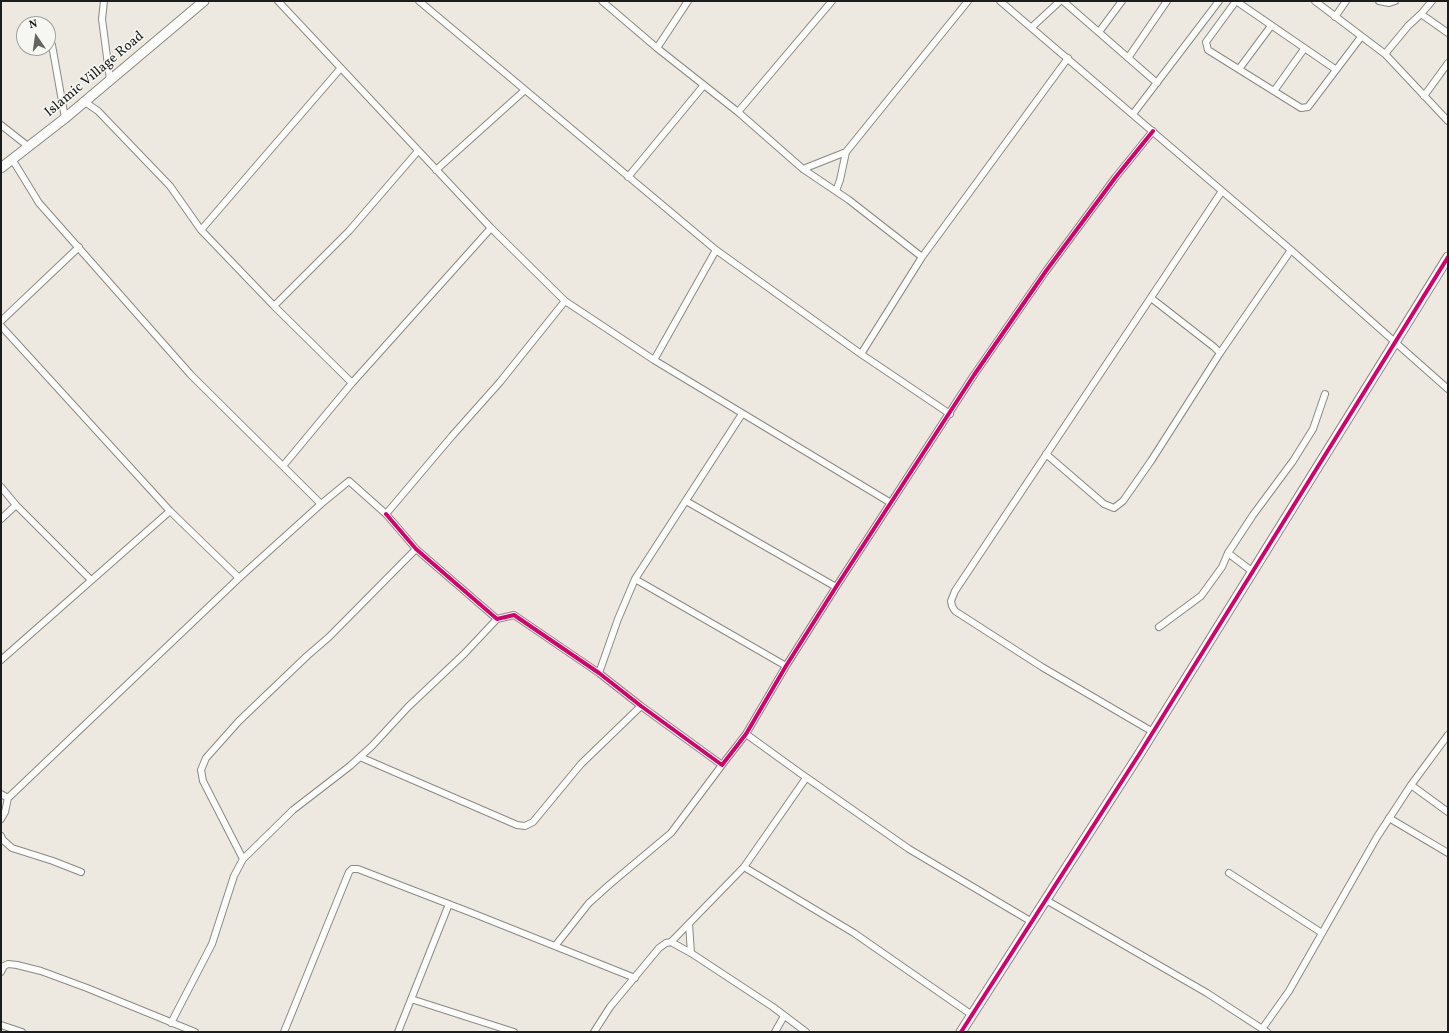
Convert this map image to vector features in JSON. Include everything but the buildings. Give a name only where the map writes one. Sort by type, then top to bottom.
[{"type":"street","points":[[104,1],[102,19],[110,80]]},
{"type":"street","name":"Islamic Village Road","points":[[1,168],[86,102],[204,1]]},
{"type":"street","points":[[278,1],[340,69],[491,228],[565,301],[654,360],[891,503]]},
{"type":"street","points":[[420,1],[716,250],[861,354],[950,414]]},
{"type":"street","points":[[602,1],[657,48],[738,112],[803,169],[836,191],[922,257]]},
{"type":"street","points":[[657,48],[688,1]]},
{"type":"street","points":[[738,112],[832,1]]},
{"type":"street","points":[[836,191],[846,152],[968,1]]},
{"type":"street","points":[[1000,1],[1291,250],[1448,389]]},
{"type":"street","points":[[1032,27],[1062,1],[1157,83]]},
{"type":"street","points":[[1099,32],[1122,1]]},
{"type":"street","points":[[1128,58],[1167,1]]},
{"type":"street","points":[[1133,114],[1219,1]]},
{"type":"street","points":[[1335,69],[1236,1],[1206,42],[1206,47],[1208,50],[1301,108],[1304,108],[1308,107],[1360,37]]},
{"type":"street","points":[[1314,1],[1360,37],[1385,54],[1448,121]]},
{"type":"street","points":[[1335,17],[1346,1]]},
{"type":"street","points":[[1379,1],[1389,3],[1395,1]]},
{"type":"street","points":[[1385,54],[1408,26],[1432,1]]},
{"type":"street","points":[[1421,14],[1448,33]]},
{"type":"street","points":[[1239,69],[1271,26]]},
{"type":"street","points":[[1274,91],[1304,49]]},
{"type":"street","points":[[54,56],[65,118]]},
{"type":"street","points":[[861,354],[922,257],[1068,58]]},
{"type":"street","points":[[1424,96],[1448,63]]},
{"type":"street","points":[[201,230],[340,69]]},
{"type":"street","points":[[628,177],[704,85]]},
{"type":"street","points":[[436,170],[525,90]]},
{"type":"street","points":[[86,102],[98,111],[170,186],[201,230],[274,306],[352,383]]},
{"type":"street","points":[[1,125],[29,147]]},
{"type":"street","points":[[556,946],[590,903],[671,833],[746,734],[786,666],[836,587],[974,375],[1046,270],[1115,178],[1153,131]]},
{"type":"street","points":[[274,306],[349,231],[418,151]]},
{"type":"street","points":[[803,169],[846,152]]},
{"type":"street","points":[[12,159],[40,203],[191,375],[321,504]]},
{"type":"street","points":[[1153,732],[1042,667],[955,611],[951,601],[955,591],[1222,191]]},
{"type":"street","points":[[283,466],[352,383],[491,228]]},
{"type":"street","points":[[1,322],[79,247]]},
{"type":"street","points":[[654,360],[716,250]]},
{"type":"street","points":[[1046,454],[1104,504],[1114,508],[1123,501],[1151,461],[1220,353],[1291,250]]},
{"type":"street","points":[[961,1032],[1153,732],[1448,257]]},
{"type":"street","points":[[1151,298],[1220,353]]},
{"type":"street","points":[[386,514],[500,382],[565,301]]},
{"type":"street","points":[[1,326],[170,511],[239,578]]},
{"type":"street","points":[[1159,627],[1167,623],[1201,596],[1222,567],[1228,554],[1253,515],[1293,461],[1309,436],[1313,429],[1325,394]]},
{"type":"street","points":[[599,673],[618,619],[636,578],[742,414]]},
{"type":"street","points":[[1,818],[5,812],[8,798],[239,578],[321,504],[349,481],[386,514],[416,549],[497,619]]},
{"type":"street","points":[[1,487],[16,505],[91,580]]},
{"type":"street","points":[[686,501],[836,587]]},
{"type":"street","points":[[1,518],[16,505]]},
{"type":"street","points":[[1,660],[170,511]]},
{"type":"street","points":[[242,859],[202,781],[201,770],[206,758],[239,721],[329,637],[416,549]]},
{"type":"street","points":[[1228,554],[1253,572]]},
{"type":"street","points":[[636,578],[786,666]]},
{"type":"street","points":[[171,1023],[212,944],[234,876],[242,859],[294,810],[372,746],[408,707],[486,632],[497,619],[514,615],[599,673],[641,706],[722,765]]},
{"type":"street","points":[[360,757],[517,825],[525,826],[533,822],[581,764],[641,706]]},
{"type":"street","points":[[746,734],[908,849],[1032,922]]},
{"type":"street","points":[[1046,900],[1207,993],[1265,1030],[1377,837],[1411,785],[1448,735]]},
{"type":"street","points":[[594,1032],[610,1008],[659,948],[666,943],[671,942],[744,867],[806,778]]},
{"type":"street","points":[[1411,785],[1448,812]]},
{"type":"street","points":[[1,794],[8,798]]},
{"type":"street","points":[[1389,818],[1448,853]]},
{"type":"street","points":[[1,836],[3,840],[12,848],[81,872]]},
{"type":"street","points":[[744,867],[854,933],[972,1014]]},
{"type":"street","points":[[284,1032],[348,872],[352,869],[358,869],[449,904],[635,978]]},
{"type":"street","points":[[1229,873],[1322,933]]},
{"type":"street","points":[[398,1032],[449,904]]},
{"type":"street","points":[[689,924],[690,953]]},
{"type":"street","points":[[671,942],[690,953],[806,1032]]},
{"type":"street","points":[[1,972],[4,966],[8,964],[41,971],[195,1032]]},
{"type":"street","points":[[411,999],[514,1032]]},
{"type":"street","points":[[775,1032],[784,1016]]},
{"type":"street","points":[[1,1025],[22,1032]]},
{"type":"cycle path","points":[[386,514],[416,549],[497,619],[514,615],[599,673],[641,706],[722,765],[746,734],[786,666],[836,587],[974,375],[1046,271],[1115,178],[1153,131]]},
{"type":"cycle path","points":[[961,1032],[1140,753],[1448,257]]}]
